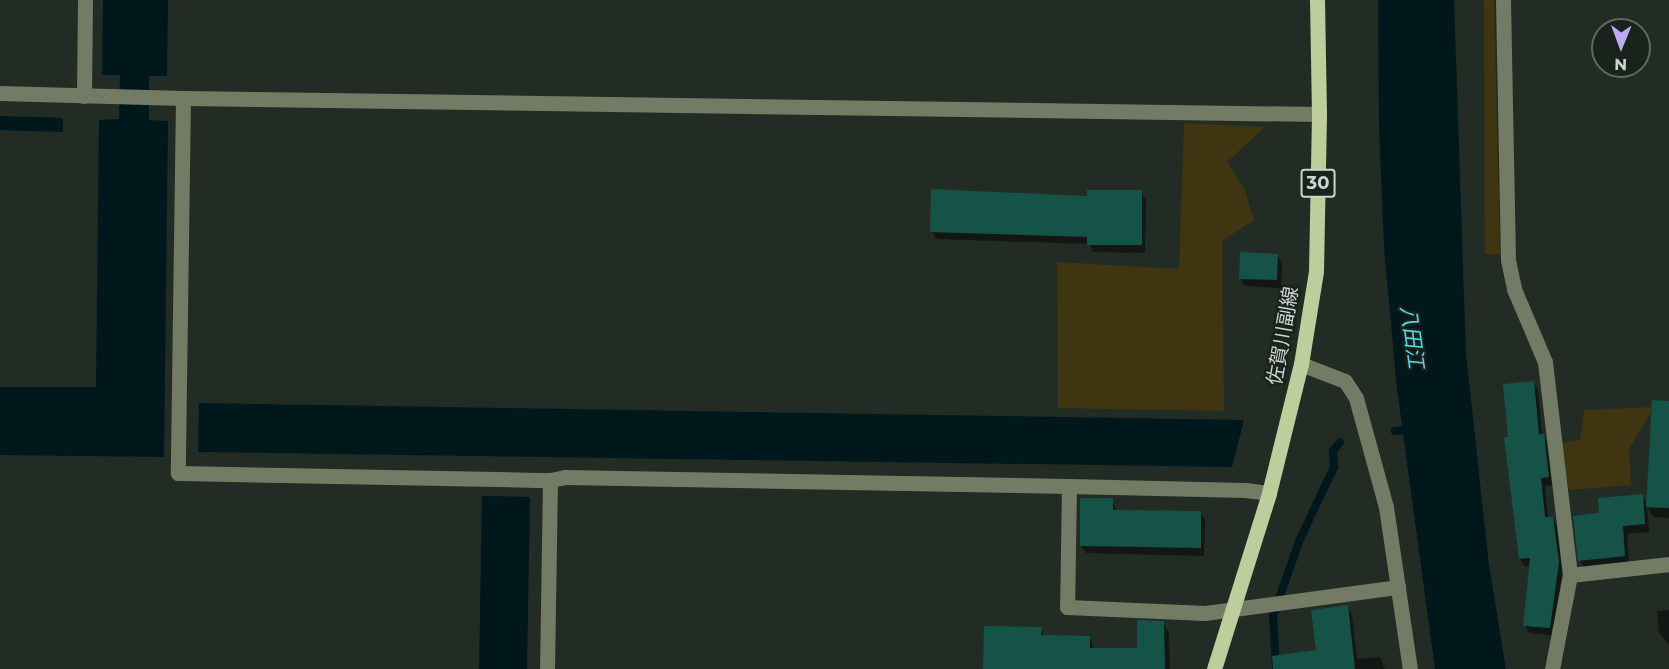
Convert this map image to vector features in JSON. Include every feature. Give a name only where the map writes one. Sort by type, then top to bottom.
[{"type":"main road","name":"佐賀川副線","points":[[1214,669],[1269,493],[1302,364],[1316,271],[1319,114],[1317,0]]},
{"type":"street","points":[[84,96],[85,0]]},
{"type":"street","points":[[1503,0],[1508,260],[1514,289],[1545,362],[1570,575],[1552,669]]},
{"type":"street","points":[[0,93],[183,98],[1319,114]]},
{"type":"street","points":[[183,98],[178,473],[550,480],[565,477],[1245,489],[1269,493]]},
{"type":"street","points":[[1302,364],[1345,381],[1356,398],[1386,507],[1410,669]]},
{"type":"street","points":[[547,669],[550,480]]},
{"type":"street","points":[[1069,486],[1066,607],[1205,612],[1398,587]]},
{"type":"street","points":[[1570,575],[1669,564]]},
{"type":"shaded area","points":[[1484,0],[1494,0],[1500,254],[1485,254]]},
{"type":"shaded area","points":[[1184,123],[1265,127],[1227,162],[1245,190],[1254,220],[1222,241],[1224,411],[1058,408],[1057,262],[1179,269]]},
{"type":"shaded area","points":[[1654,407],[1629,449],[1631,485],[1569,490],[1561,443],[1580,440],[1584,410]]},
{"type":"water","points":[[103,0],[168,0],[167,76],[149,76],[149,120],[168,121],[164,457],[0,455],[0,387],[96,387],[99,120],[119,119],[120,75],[102,75]]},
{"type":"water","name":"八田江","points":[[1378,0],[1454,0],[1466,354],[1489,565],[1506,669],[1435,669],[1397,389],[1384,248],[1379,127]]},
{"type":"water","points":[[0,116],[63,118],[63,132],[0,130]]},
{"type":"water","points":[[199,403],[1244,420],[1232,467],[198,452]]},
{"type":"water","points":[[482,496],[530,497],[527,669],[479,669]]},
{"type":"building","points":[[931,189],[1087,196],[1087,190],[1142,190],[1142,245],[1087,245],[1087,237],[930,232]]},
{"type":"building","points":[[1240,252],[1278,254],[1277,280],[1239,279]]},
{"type":"building","points":[[1534,381],[1539,434],[1544,434],[1549,477],[1541,478],[1545,517],[1553,517],[1559,562],[1550,628],[1523,626],[1530,558],[1519,559],[1504,437],[1508,437],[1503,384]]},
{"type":"building","points":[[1652,400],[1669,401],[1669,508],[1646,507]]},
{"type":"building","points":[[1643,494],[1645,524],[1623,526],[1625,556],[1578,561],[1573,516],[1599,513],[1598,498]]},
{"type":"building","points":[[1080,498],[1113,498],[1113,510],[1201,511],[1201,548],[1080,546]]},
{"type":"building","points":[[1348,605],[1355,669],[1273,669],[1272,656],[1316,650],[1311,610]]},
{"type":"building","points":[[1137,620],[1164,621],[1165,669],[983,669],[984,626],[1042,627],[1041,635],[1090,636],[1090,648],[1137,648]]},
{"type":"waterway","points":[[1395,431],[1413,429]]},
{"type":"waterway","points":[[1276,669],[1273,616],[1300,539],[1334,467],[1333,451],[1340,442]]}]
